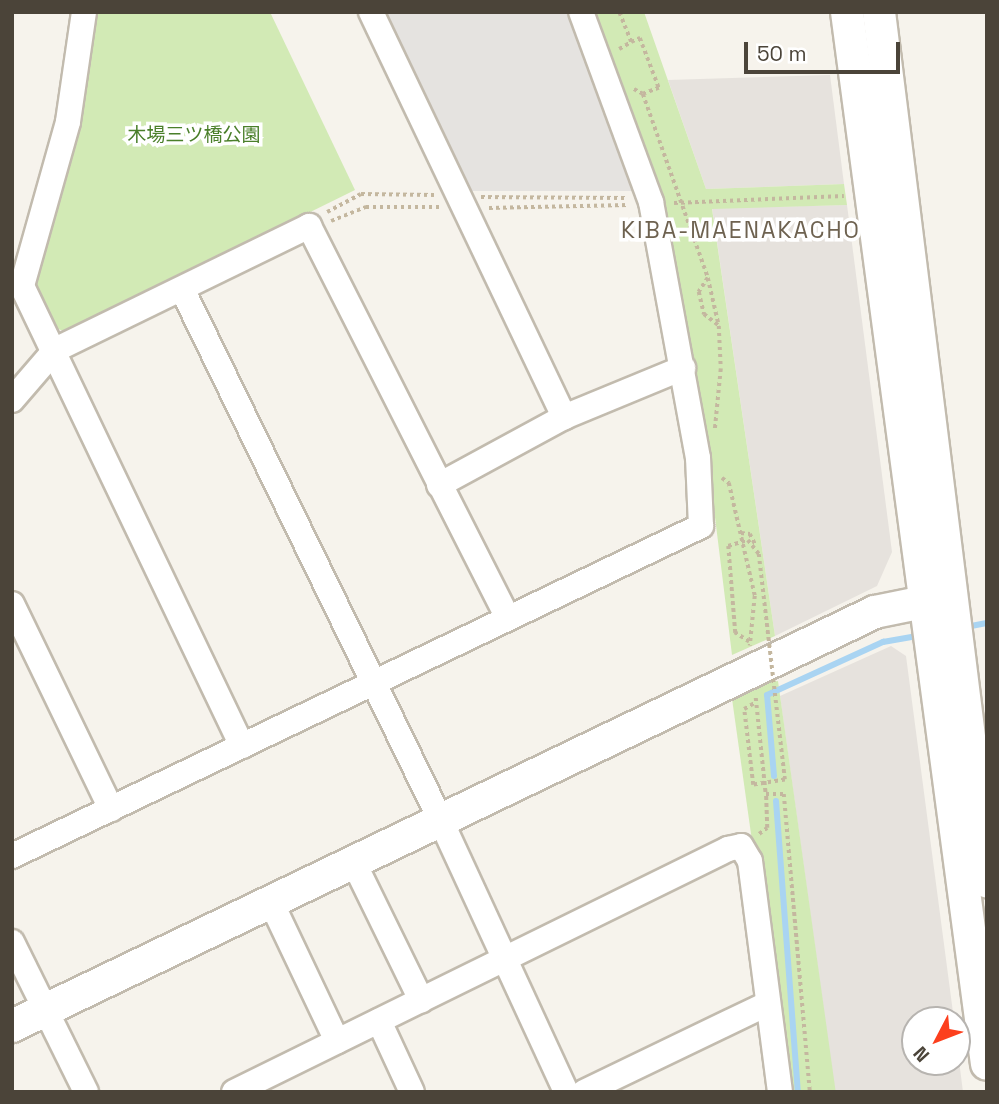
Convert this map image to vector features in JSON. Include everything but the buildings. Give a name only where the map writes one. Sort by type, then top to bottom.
[{"type":"street","points":[[84,12],[68,122],[22,286],[55,350],[242,746]]},
{"type":"street","points":[[371,12],[564,417]]},
{"type":"street","points":[[12,856],[370,682],[701,526],[698,458],[651,202],[582,12]]},
{"type":"street","points":[[847,12],[937,598],[987,881]]},
{"type":"street","points":[[878,12],[987,1064]]},
{"type":"street","points":[[12,400],[55,350],[309,226],[508,618]]},
{"type":"street","points":[[182,289],[370,682],[441,821],[566,1092]]},
{"type":"street","points":[[439,485],[564,417],[683,368]]},
{"type":"street","points":[[12,1026],[441,821],[752,655],[875,612],[937,598]]},
{"type":"street","points":[[12,604],[111,808]]},
{"type":"street","points":[[245,1089],[728,849],[741,846],[750,860],[766,1004],[780,1092]]},
{"type":"street","points":[[354,863],[421,1000]]},
{"type":"street","points":[[271,902],[337,1041]]},
{"type":"street","points":[[12,942],[86,1092]]},
{"type":"street","points":[[584,1092],[766,1004]]},
{"type":"street","points":[[379,1021],[412,1092]]},
{"type":"path","points":[[620,12],[631,42]]},
{"type":"path","points":[[623,59],[618,48],[640,38],[659,88],[643,94]]},
{"type":"path","points":[[631,80],[635,90],[643,94],[708,278],[719,326],[715,442]]},
{"type":"path","points":[[309,226],[361,194],[436,195],[462,201]]},
{"type":"path","points":[[309,226],[366,207],[440,207],[492,194],[629,199]]},
{"type":"path","points":[[708,278],[699,292],[704,314],[719,326]]},
{"type":"path","points":[[719,466],[729,483],[755,596],[752,655],[767,828],[741,846]]},
{"type":"path","points":[[741,533],[750,534],[756,546],[785,780],[753,785],[744,709],[756,702]]},
{"type":"path","points":[[752,655],[735,633],[728,546],[748,540],[756,546]]},
{"type":"path","points":[[765,794],[784,794],[810,1092]]},
{"type":"shaded area","points":[[380,12],[572,12],[635,191],[466,191]]},
{"type":"shaded area","points":[[830,75],[844,184],[706,189],[668,80]]},
{"type":"shaded area","points":[[847,205],[892,552],[877,586],[775,636],[712,208]]},
{"type":"shaded area","points":[[891,646],[906,656],[952,1006],[901,1006],[901,1076],[961,1076],[963,1092],[835,1092],[780,696]]},
{"type":"green space","name":"木場三ツ橋公園","points":[[95,12],[270,12],[355,190],[66,332],[53,327],[35,283]]},
{"type":"green space","points":[[589,12],[644,12],[706,189],[844,184],[847,205],[712,209],[775,636],[732,655],[703,420]]},
{"type":"green space","points":[[778,681],[836,1092],[787,1092],[730,688]]},
{"type":"waterway","points":[[966,627],[987,623]]},
{"type":"waterway","points":[[774,776],[767,695],[883,642],[921,635]]},
{"type":"waterway","points":[[776,801],[798,1092]]},
{"type":"district","name":"KIBA-MAENAKACHO","points":[[741,230]]}]
